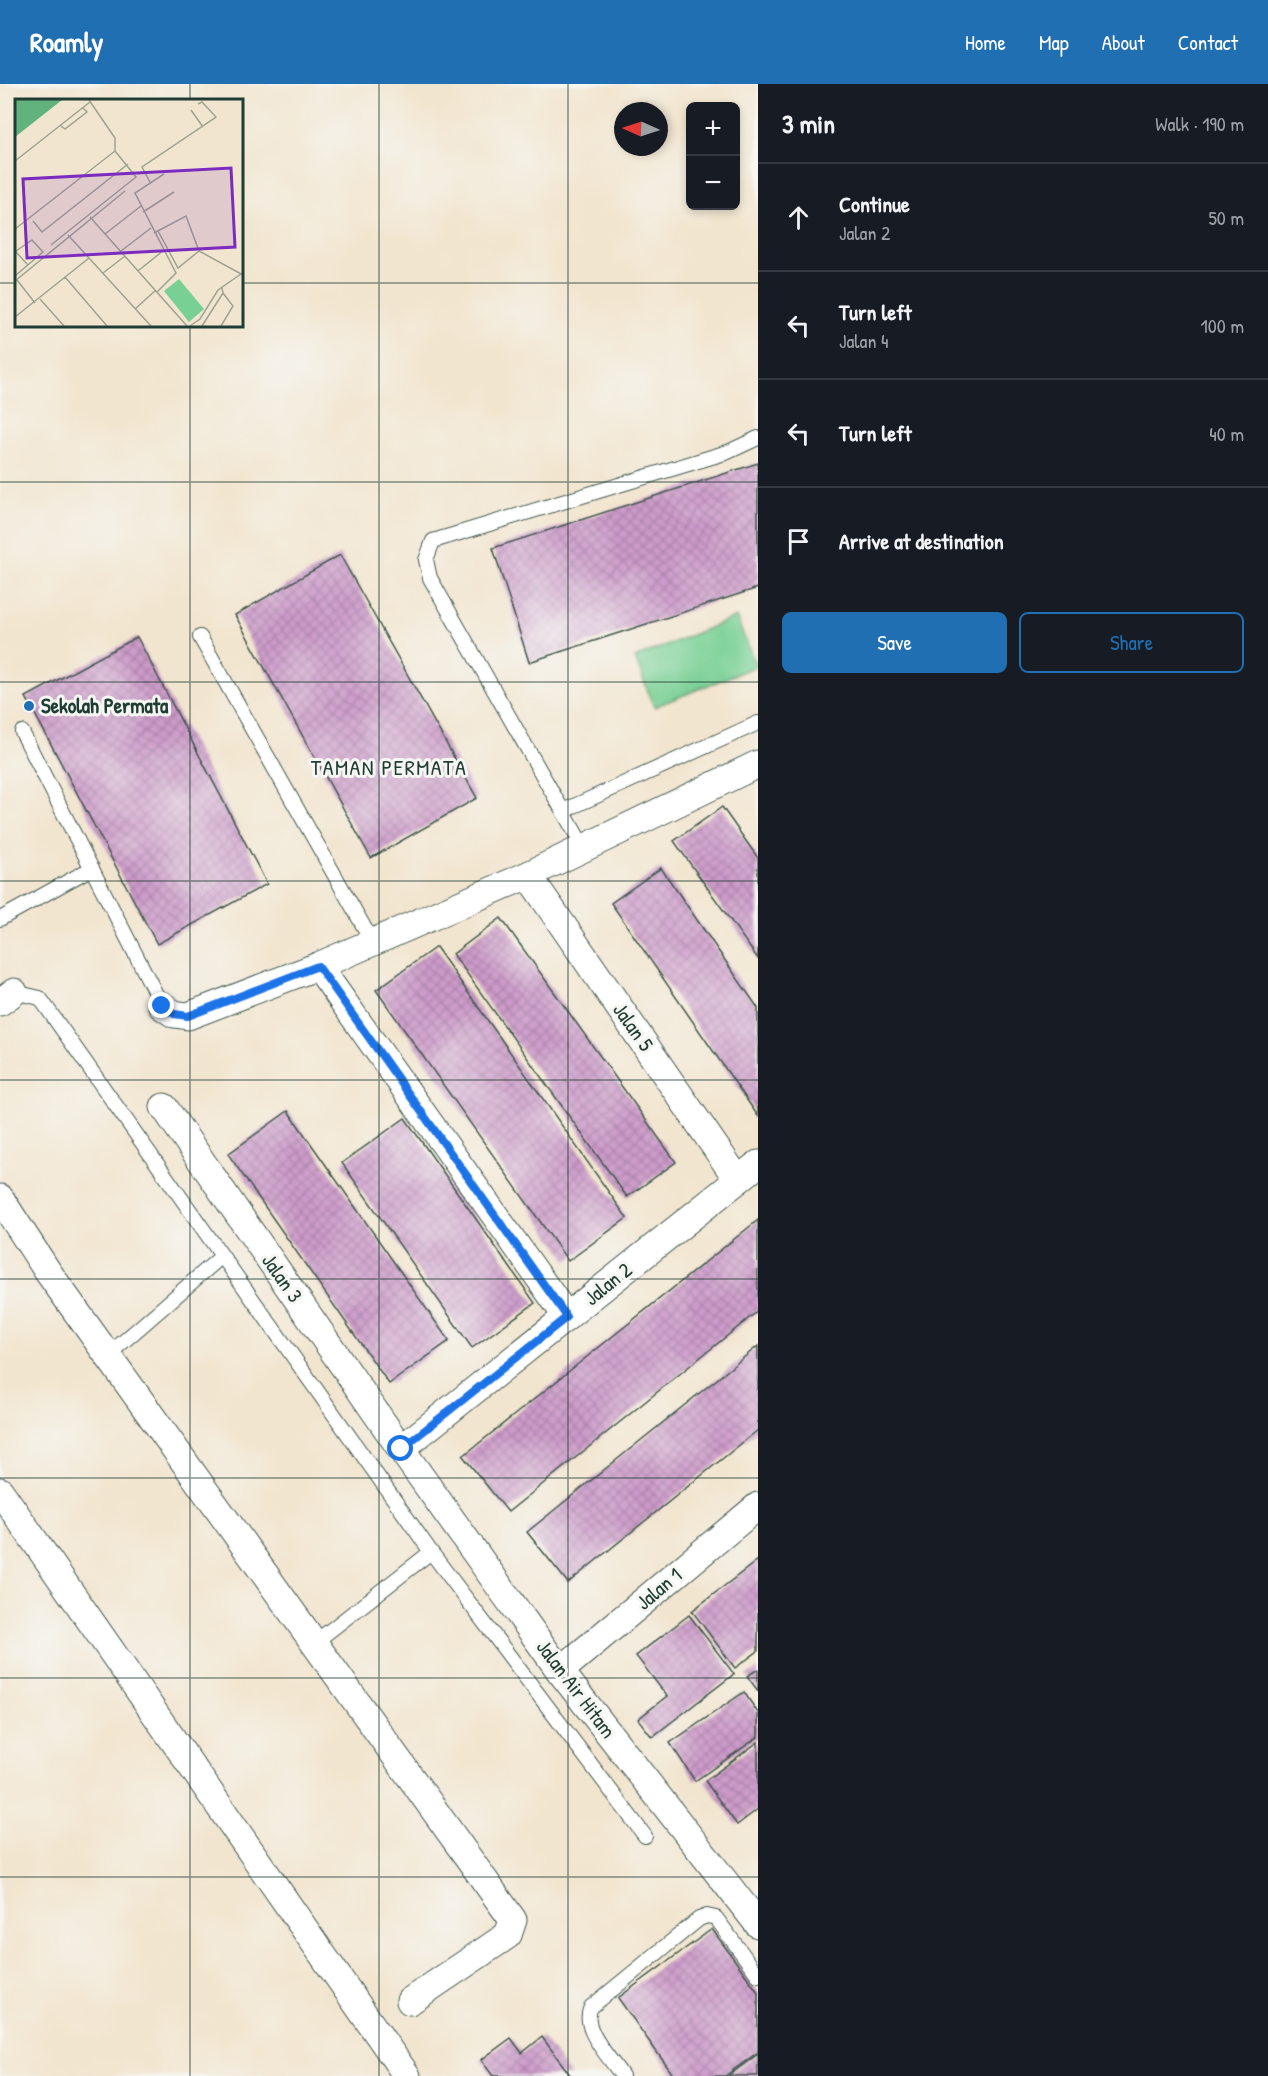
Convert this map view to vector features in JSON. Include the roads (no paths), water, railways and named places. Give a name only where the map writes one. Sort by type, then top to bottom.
[{"type":"street","points":[[162,1006],[174,1014],[188,1016],[318,966],[528,875],[756,768]]},
{"type":"street","name":"Jalan 5","points":[[528,875],[748,1172]]},
{"type":"street","points":[[318,966],[567,1317]]},
{"type":"street","name":"Jalan 3","points":[[164,1107],[401,1449]]},
{"type":"street","name":"Jalan 2","points":[[401,1449],[748,1172]]},
{"type":"street","points":[[0,1198],[108,1355],[513,1920],[508,1935],[410,2001]]},
{"type":"street","name":"Jalan Air Hitam","points":[[401,1449],[560,1671],[758,1924]]},
{"type":"street","points":[[0,1491],[407,2076]]},
{"type":"street","name":"Jalan 1","points":[[560,1671],[758,1506]]},
{"type":"lane","points":[[584,848],[430,578],[426,560],[433,541],[728,452],[758,438]]},
{"type":"lane","points":[[200,637],[373,943]]},
{"type":"lane","points":[[562,811],[758,723]]},
{"type":"lane","points":[[22,732],[162,1006]]},
{"type":"lane","points":[[0,919],[92,868]]},
{"type":"lane","points":[[7,997],[40,998],[431,1552],[645,1836]]},
{"type":"lane","points":[[108,1355],[222,1256]]},
{"type":"lane","points":[[314,1643],[431,1552]]},
{"type":"lane","points":[[622,2076],[588,2026],[586,2016],[591,2007],[699,1919],[707,1916],[716,1918],[758,1975]]},
{"type":"place","name":"Sekolah Permata","points":[[29,706]]},
{"type":"district","name":"TAMAN PERMATA","points":[[389,767]]}]
